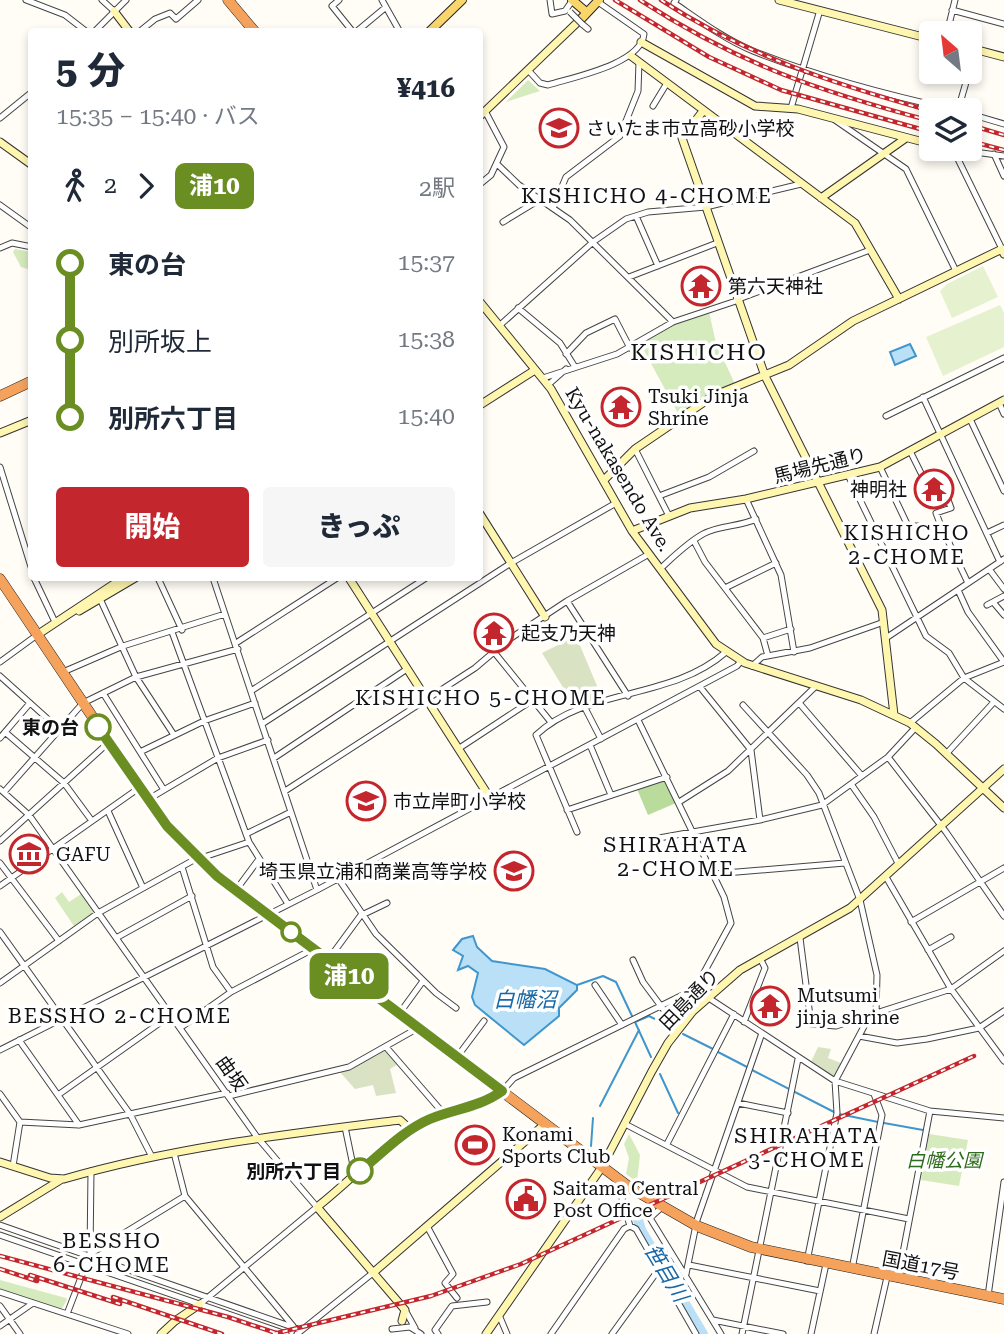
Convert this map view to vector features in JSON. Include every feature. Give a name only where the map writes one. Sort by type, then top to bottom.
[{"type":"highway","points":[[228,0],[252,28]]},
{"type":"highway","points":[[0,396],[28,383]]},
{"type":"highway","name":"国道17号","points":[[0,579],[147,800],[199,860],[236,891],[629,1187],[661,1208],[697,1226],[760,1249],[807,1261],[1004,1299]]},
{"type":"main road","points":[[433,28],[462,0]]},
{"type":"main road","points":[[572,0],[583,18],[596,1]]},
{"type":"street","points":[[26,0],[65,15],[83,28]]},
{"type":"street","points":[[102,0],[127,28]]},
{"type":"street","points":[[98,28],[126,0]]},
{"type":"street","points":[[144,28],[155,19],[170,13],[176,19],[198,0]]},
{"type":"street","points":[[339,0],[332,6],[351,28]]},
{"type":"street","points":[[382,0],[398,28]]},
{"type":"street","points":[[550,0],[552,14],[565,11],[572,0]]},
{"type":"street","points":[[676,0],[674,4],[752,50],[879,93],[919,102]]},
{"type":"street","points":[[779,0],[919,36]]},
{"type":"street","points":[[791,108],[822,0]]},
{"type":"street","points":[[950,21],[955,0]]},
{"type":"street","points":[[528,71],[540,83],[548,85],[631,56],[644,37],[641,31],[596,1]]},
{"type":"street","points":[[359,28],[386,7]]},
{"type":"street","points":[[953,10],[1004,24]]},
{"type":"street","points":[[570,12],[583,18],[588,29]]},
{"type":"street","points":[[483,112],[583,18]]},
{"type":"street","points":[[641,42],[755,106],[791,108],[919,141]]},
{"type":"street","points":[[982,52],[1004,57]]},
{"type":"street","points":[[631,56],[855,223],[899,299]]},
{"type":"street","points":[[553,208],[566,177],[620,136],[638,92],[639,62]]},
{"type":"street","points":[[653,106],[667,83]]},
{"type":"street","points":[[0,118],[28,95]]},
{"type":"street","points":[[703,111],[682,138],[736,300],[765,376],[820,481],[882,610],[894,715]]},
{"type":"street","points":[[483,114],[504,145],[491,175],[483,182]]},
{"type":"street","points":[[982,118],[1004,124]]},
{"type":"street","points":[[835,119],[906,169],[956,271]]},
{"type":"street","points":[[821,198],[906,138]]},
{"type":"street","points":[[0,142],[28,162]]},
{"type":"street","points":[[982,153],[1004,156]]},
{"type":"street","points":[[994,154],[1004,176]]},
{"type":"street","points":[[604,480],[635,449],[713,396],[789,365],[853,321],[1003,250],[959,161]]},
{"type":"street","points":[[497,164],[593,242],[673,322]]},
{"type":"street","points":[[499,326],[610,228],[636,216],[706,207],[802,184]]},
{"type":"street","points":[[503,222],[539,200]]},
{"type":"street","points":[[0,205],[28,225]]},
{"type":"street","points":[[636,216],[658,266]]},
{"type":"street","points":[[0,248],[12,243],[28,246]]},
{"type":"street","points":[[629,277],[717,243]]},
{"type":"street","points":[[543,378],[630,348],[673,322],[870,250]]},
{"type":"street","points":[[518,308],[560,343],[575,367]]},
{"type":"street","name":"Kyu-nakasendo Ave.","points":[[483,313],[499,326],[543,378],[632,531],[702,628],[726,652],[752,666],[861,700],[913,725],[947,753],[1004,808]]},
{"type":"street","points":[[566,354],[586,333],[615,319],[630,348]]},
{"type":"street","points":[[886,416],[1004,358]]},
{"type":"street","points":[[548,385],[566,369]]},
{"type":"street","points":[[483,401],[536,370]]},
{"type":"street","points":[[886,638],[1002,560],[923,397]]},
{"type":"street","points":[[1001,401],[1004,414]]},
{"type":"street","name":"馬場先通り","points":[[632,531],[690,508],[746,499],[880,467],[1001,401]]},
{"type":"street","points":[[970,419],[1004,491]]},
{"type":"street","points":[[0,433],[28,422]]},
{"type":"street","points":[[635,449],[669,516]]},
{"type":"street","points":[[659,496],[709,477],[754,451]]},
{"type":"street","points":[[910,451],[926,483],[940,478],[951,508],[936,513],[968,583]]},
{"type":"street","points":[[0,467],[28,557]]},
{"type":"street","points":[[880,467],[908,526],[941,526]]},
{"type":"street","points":[[848,475],[926,636],[949,653],[964,678],[1004,709]]},
{"type":"street","points":[[746,499],[781,575],[794,652]]},
{"type":"street","points":[[262,724],[511,563],[616,503]]},
{"type":"street","points":[[483,519],[545,617]]},
{"type":"street","points":[[659,569],[694,541],[713,530],[737,527],[756,519]]},
{"type":"street","points":[[483,527],[486,524]]},
{"type":"street","points":[[987,533],[1004,525]]},
{"type":"street","points":[[694,541],[763,638],[768,656]]},
{"type":"street","points":[[285,791],[427,699],[567,601],[649,554]]},
{"type":"street","points":[[725,588],[776,563]]},
{"type":"street","points":[[989,569],[1004,589]]},
{"type":"street","points":[[35,581],[55,622]]},
{"type":"street","points":[[1,658],[118,581]]},
{"type":"street","points":[[55,622],[101,601],[131,581]]},
{"type":"street","points":[[159,581],[181,630]]},
{"type":"street","points":[[214,581],[317,890]]},
{"type":"street","points":[[2,790],[83,703],[136,677],[183,665],[237,646],[333,581]]},
{"type":"street","points":[[351,581],[490,798]]},
{"type":"street","points":[[251,691],[422,581]]},
{"type":"street","points":[[659,838],[760,820],[822,804],[888,757],[913,725],[964,678],[1004,662],[968,612],[958,590]]},
{"type":"street","points":[[1004,596],[990,604],[1004,615]]},
{"type":"street","points":[[101,601],[136,677],[174,735]]},
{"type":"street","points":[[567,601],[628,696]]},
{"type":"street","points":[[63,672],[122,646],[181,630],[225,614]]},
{"type":"street","points":[[752,666],[768,656],[794,652],[884,621]]},
{"type":"street","points":[[763,638],[790,629]]},
{"type":"street","points":[[172,632],[248,842],[288,904]]},
{"type":"street","points":[[494,652],[550,722]]},
{"type":"street","points":[[577,832],[536,735],[550,722],[585,708],[674,684],[711,666],[726,652]]},
{"type":"street","points":[[0,1050],[317,890],[700,687],[741,661]]},
{"type":"street","points":[[274,758],[407,669]]},
{"type":"street","points":[[0,676],[59,729]]},
{"type":"street","points":[[700,687],[751,750],[760,820]]},
{"type":"street","points":[[679,802],[728,771],[815,687]]},
{"type":"street","points":[[103,693],[142,751],[164,790]]},
{"type":"street","points":[[458,749],[534,699]]},
{"type":"street","points":[[947,753],[994,702]]},
{"type":"street","points":[[0,738],[30,703]]},
{"type":"street","points":[[142,751],[204,721],[255,703]]},
{"type":"street","points":[[800,704],[862,776]]},
{"type":"street","points":[[743,705],[807,775],[819,793],[860,900],[877,975],[876,1014]]},
{"type":"street","points":[[585,708],[601,739]]},
{"type":"street","points":[[161,1334],[212,1297],[411,1129],[444,1114],[478,1104],[502,1091],[514,1078],[695,989],[731,923],[731,915],[638,720]]},
{"type":"street","points":[[5,732],[64,783],[92,821]]},
{"type":"street","points":[[147,800],[218,758],[268,740]]},
{"type":"street","points":[[0,841],[108,743]]},
{"type":"street","points":[[590,745],[611,795]]},
{"type":"street","points":[[888,757],[943,827],[1004,916]]},
{"type":"street","name":"田島通り","points":[[486,1334],[603,1167],[678,1029],[708,996],[761,958],[800,938],[860,900],[1004,769]]},
{"type":"street","points":[[567,810],[667,777]]},
{"type":"street","points":[[851,784],[874,817],[899,865]]},
{"type":"street","points":[[0,886],[139,788]]},
{"type":"street","name":"曲坂","points":[[2,790],[29,815],[257,1138],[317,1207]]},
{"type":"street","points":[[108,811],[143,888]]},
{"type":"street","points":[[246,834],[291,812]]},
{"type":"street","points":[[0,983],[98,913],[182,867],[248,842]]},
{"type":"street","points":[[236,891],[259,859]]},
{"type":"street","points":[[0,863],[59,941]]},
{"type":"street","points":[[713,874],[845,863]]},
{"type":"street","points":[[182,867],[213,967],[231,992]]},
{"type":"street","points":[[911,922],[1004,868]]},
{"type":"street","points":[[886,877],[951,989],[1004,1061]]},
{"type":"street","points":[[338,878],[362,915],[423,981],[456,1008]]},
{"type":"street","points":[[116,938],[192,896]]},
{"type":"street","points":[[328,960],[362,915],[387,903]]},
{"type":"street","points":[[0,933],[130,1114],[152,1157]]},
{"type":"street","points":[[928,950],[951,937]]},
{"type":"street","points":[[800,938],[811,1024],[836,1026],[951,989],[1004,951]]},
{"type":"street","points":[[180,1028],[231,992],[313,949]]},
{"type":"street","points":[[744,1022],[765,968],[761,958]]},
{"type":"street","points":[[633,960],[643,982],[678,1029]]},
{"type":"street","points":[[399,1014],[423,981]]},
{"type":"street","points":[[595,985],[622,1025]]},
{"type":"street","points":[[695,989],[798,1059],[836,1080],[930,1111],[1004,1118]]},
{"type":"street","points":[[859,1037],[897,1043],[979,1028],[1004,1011]]},
{"type":"street","points":[[667,1144],[734,1014]]},
{"type":"street","points":[[58,1096],[170,1015]]},
{"type":"street","points":[[807,1261],[837,1113],[836,1080],[869,1017]]},
{"type":"street","points":[[457,1057],[484,1021]]},
{"type":"street","points":[[20,1122],[79,1125],[349,1067],[418,1028]]},
{"type":"street","points":[[686,1274],[697,1226],[762,1033]]},
{"type":"street","points":[[19,1040],[79,1125]]},
{"type":"street","points":[[386,1047],[444,1114]]},
{"type":"street","points":[[742,1334],[798,1059]]},
{"type":"street","points":[[0,1094],[20,1122],[13,1166]]},
{"type":"street","points":[[852,1269],[882,1115],[874,1094]]},
{"type":"street","points":[[737,1103],[788,1113]]},
{"type":"street","points":[[898,1279],[930,1111]]},
{"type":"street","points":[[0,1217],[64,1178],[91,1170],[257,1138],[400,1120],[411,1129]]},
{"type":"street","points":[[298,1331],[374,1272],[544,1124]]},
{"type":"street","points":[[625,1124],[747,1187],[909,1219]]},
{"type":"street","points":[[345,1127],[355,1175]]},
{"type":"street","points":[[174,1153],[185,1196],[298,1331]]},
{"type":"street","points":[[0,1161],[50,1178],[64,1178]]},
{"type":"street","points":[[66,1314],[89,1256],[91,1170]]},
{"type":"street","points":[[988,1296],[1004,1182]]},
{"type":"street","points":[[629,1187],[622,1199],[629,1226]]},
{"type":"street","points":[[89,1256],[185,1196]]},
{"type":"street","points":[[317,1207],[374,1272],[421,1334]]},
{"type":"street","points":[[661,1208],[650,1218],[721,1334]]},
{"type":"street","points":[[0,1226],[212,1297],[298,1331]]},
{"type":"street","points":[[427,1226],[453,1274],[444,1283],[456,1302],[466,1307],[487,1302]]},
{"type":"street","points":[[629,1226],[636,1229],[696,1334]]},
{"type":"street","points":[[551,1334],[629,1226]]},
{"type":"street","points":[[0,1235],[286,1334]]},
{"type":"street","points":[[811,1334],[826,1264]]},
{"type":"street","points":[[689,1265],[820,1292]]},
{"type":"street","points":[[612,1334],[659,1269]]},
{"type":"street","points":[[874,1334],[887,1277]]},
{"type":"street","points":[[0,1292],[128,1334]]},
{"type":"street","points":[[438,1334],[435,1330],[456,1302]]},
{"type":"street","points":[[0,1326],[33,1303]]},
{"type":"street","points":[[0,1306],[20,1334]]},
{"type":"street","points":[[387,1334],[402,1321],[405,1310]]},
{"type":"street","points":[[499,1315],[507,1334]]},
{"type":"street","points":[[713,1320],[783,1334]]},
{"type":"street","points":[[392,1329],[415,1328]]},
{"type":"green space","points":[[528,80],[540,91],[506,102]]},
{"type":"green space","points":[[15,249],[28,251],[28,269],[21,267],[13,252]]},
{"type":"green space","points":[[983,266],[998,297],[952,318],[940,291],[947,284]]},
{"type":"green space","points":[[1000,305],[1004,313],[1004,347],[943,376],[926,337]]},
{"type":"green space","points":[[709,312],[716,343],[735,384],[708,395],[680,417],[641,345],[671,325]]},
{"type":"green space","points":[[944,491],[950,507],[933,512],[927,496]]},
{"type":"green space","points":[[576,636],[603,700],[575,707],[542,653]]},
{"type":"green space","points":[[666,780],[676,803],[648,815],[637,789]]},
{"type":"green space","points":[[62,892],[69,902],[81,894],[94,912],[74,926],[55,898]]},
{"type":"green space","points":[[818,1047],[831,1049],[828,1058],[841,1063],[834,1077],[810,1064]]},
{"type":"green space","points":[[386,1050],[398,1064],[390,1069],[396,1093],[376,1096],[373,1085],[355,1089],[339,1071]]},
{"type":"green space","points":[[629,1134],[640,1155],[637,1182],[626,1174],[629,1158],[624,1144]]},
{"type":"green space","name":"白幡公園","points":[[929,1134],[968,1140],[959,1186],[921,1180]]},
{"type":"green space","points":[[0,1280],[67,1300],[61,1310],[0,1290]]},
{"type":"water","points":[[910,344],[916,356],[895,365],[890,352]]},
{"type":"water","name":"白幡沼","points":[[473,936],[477,947],[492,961],[545,969],[577,985],[577,990],[559,1008],[559,1016],[524,1045],[475,1005],[472,997],[478,973],[468,966],[458,970],[463,956],[453,950],[462,939]]},
{"type":"waterway","points":[[577,985],[603,976],[616,982],[632,1016]]},
{"type":"waterway","points":[[635,1022],[649,1016],[669,1026]]},
{"type":"waterway","points":[[635,1022],[651,1057]]},
{"type":"waterway","points":[[600,1106],[639,1030]]},
{"type":"waterway","points":[[683,1034],[713,1049]]},
{"type":"waterway","points":[[718,1052],[747,1067]]},
{"type":"waterway","points":[[752,1070],[834,1112]]},
{"type":"waterway","points":[[660,1074],[678,1113]]},
{"type":"waterway","points":[[839,1114],[878,1122]]},
{"type":"waterway","points":[[591,1146],[593,1118]]},
{"type":"waterway","points":[[884,1123],[923,1130]]},
{"type":"waterway","name":"笹目川","points":[[635,1209],[641,1230],[703,1334]]},
{"type":"railway","points":[[615,0],[709,57],[781,90],[919,129]]},
{"type":"railway","points":[[640,0],[711,42],[780,73],[919,118]]},
{"type":"railway","points":[[661,0],[725,37],[791,66],[919,107]]},
{"type":"railway","points":[[982,129],[1004,135]]},
{"type":"railway","points":[[982,144],[1004,150]]},
{"type":"railway","points":[[273,1334],[431,1296],[521,1264],[974,1056]]},
{"type":"railway","points":[[0,1256],[228,1317],[279,1334]]},
{"type":"railway","points":[[0,1269],[37,1281]]},
{"type":"railway","points":[[30,1275],[120,1304]]},
{"type":"railway","points":[[113,1297],[222,1334]]},
{"type":"bus line","name":"浦10","points":[[98,727],[167,826],[217,876],[502,1091],[491,1099],[435,1117],[411,1129],[360,1171]]},
{"type":"place","name":"さいたま市立高砂小学校","points":[[559,128]]},
{"type":"place","name":"第六天神社","points":[[701,286]]},
{"type":"place","name":"Tsuki Jinja Shrine","points":[[621,407]]},
{"type":"place","name":"神明社","points":[[934,489]]},
{"type":"place","name":"起支乃天神","points":[[494,633]]},
{"type":"place","name":"東の台","points":[[98,727]]},
{"type":"place","name":"市立岸町小学校","points":[[366,801]]},
{"type":"place","name":"GAFU","points":[[29,854]]},
{"type":"place","name":"埼玉県立浦和商業高等学校","points":[[514,871]]},
{"type":"place","name":"Mutsumi jinja shrine","points":[[770,1006]]},
{"type":"place","name":"Konami Sports Club","points":[[475,1145]]},
{"type":"place","name":"別所六丁目","points":[[360,1171]]},
{"type":"place","name":"Saitama Central Post Office","points":[[526,1199]]},
{"type":"district","name":"KISHICHO 4-CHOME","points":[[647,196]]},
{"type":"district","name":"KISHICHO","points":[[699,352]]},
{"type":"district","name":"KISHICHO 2-CHOME","points":[[907,545]]},
{"type":"district","name":"KISHICHO 5-CHOME","points":[[481,698]]},
{"type":"district","name":"SHIRAHATA 2-CHOME","points":[[676,857]]},
{"type":"district","name":"BESSHO 2-CHOME","points":[[120,1016]]},
{"type":"district","name":"SHIRAHATA 3-CHOME","points":[[807,1148]]},
{"type":"district","name":"BESSHO 6-CHOME","points":[[112,1253]]}]
